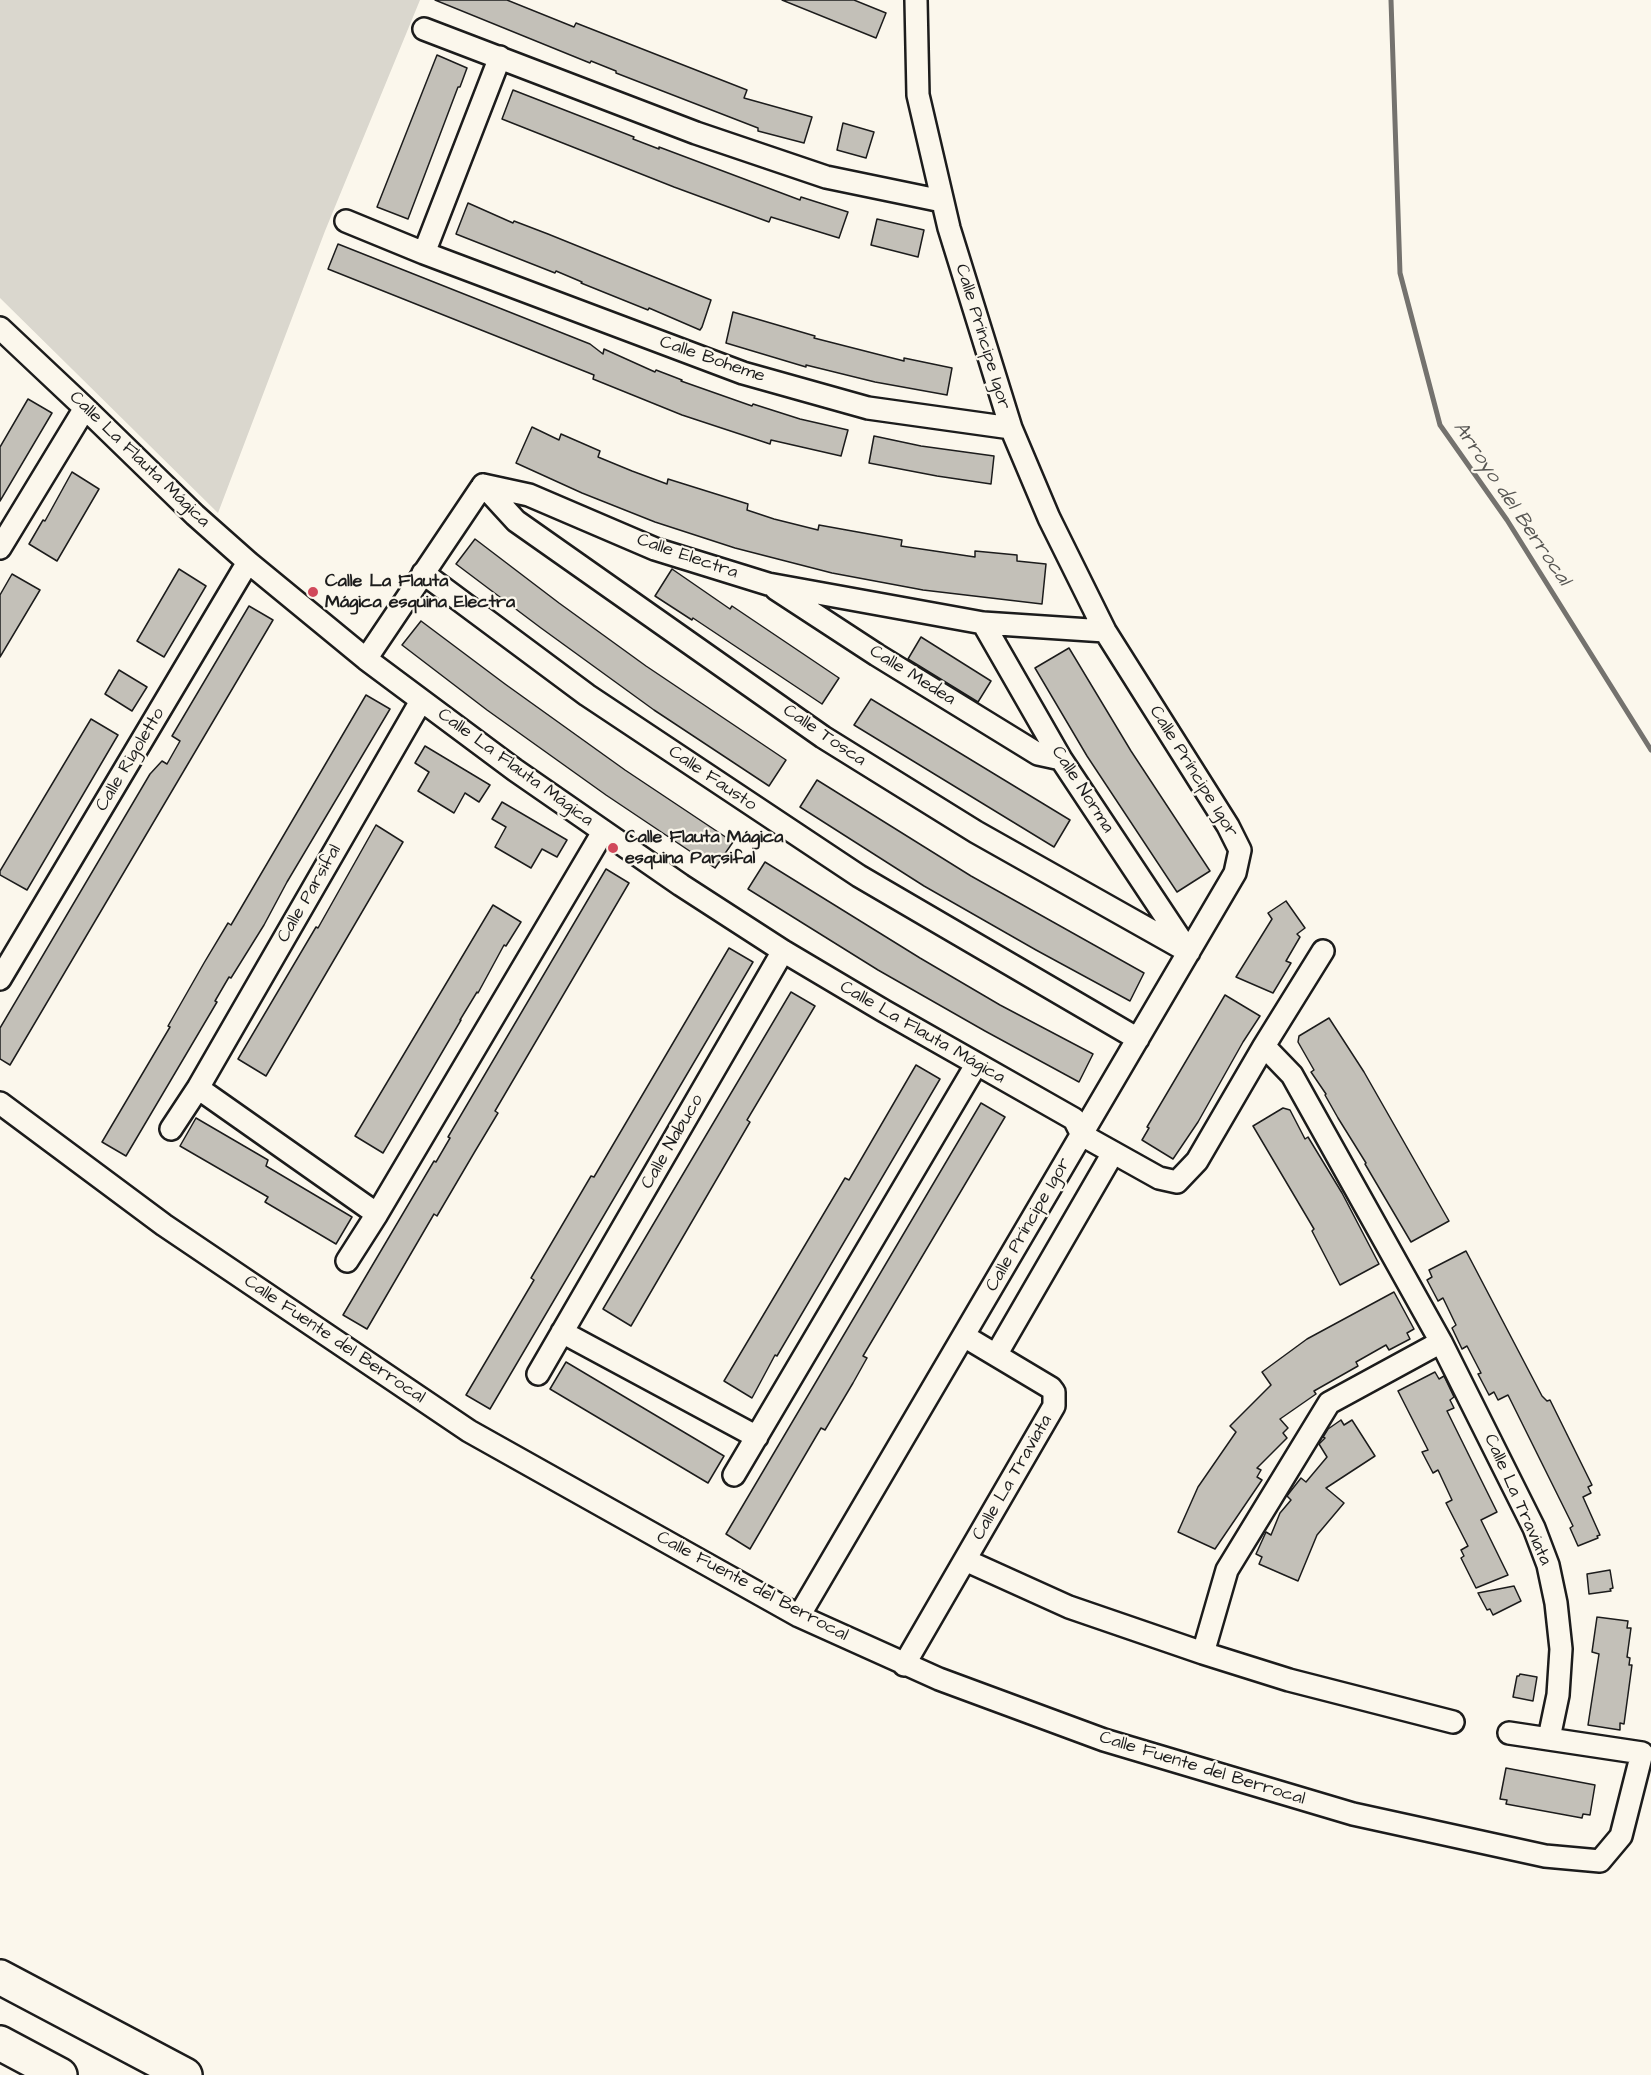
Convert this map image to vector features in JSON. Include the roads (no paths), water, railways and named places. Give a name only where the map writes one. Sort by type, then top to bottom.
[{"type":"highway","points":[[0,1977],[185,2075]]},
{"type":"highway","points":[[0,2043],[60,2075]]},
{"type":"street","name":"Calle Príncipe Igor","points":[[799,1616],[1235,873],[1240,850],[1228,826],[1105,631],[1049,518],[1011,428],[942,201],[918,95],[916,0]]},
{"type":"street","points":[[424,29],[696,133],[826,177],[942,201]]},
{"type":"street","points":[[424,253],[500,57]]},
{"type":"street","name":"Calle Boheme","points":[[346,221],[424,253],[743,373],[868,408],[1011,428]]},
{"type":"street","name":"Calle La Flauta Mágica","points":[[0,328],[195,515],[248,562],[421,701],[603,832],[783,951],[976,1065],[1074,1119],[1082,1135],[1113,1153]]},
{"type":"street","points":[[0,548],[85,408]]},
{"type":"street","points":[[366,659],[483,485]]},
{"type":"street","name":"Calle Electra","points":[[483,485],[529,495],[655,549],[768,584],[983,623],[1105,631]]},
{"type":"street","name":"Calle Tosca","points":[[483,485],[516,521],[823,737],[976,832],[1189,952]]},
{"type":"street","name":"Calle Rigoletto","points":[[0,979],[7,952],[248,562]]},
{"type":"street","name":"Calle Fausto","points":[[423,573],[587,695],[859,876],[1138,1039]]},
{"type":"street","name":"Calle Medea","points":[[768,584],[877,655],[1038,754],[1061,759]]},
{"type":"street","name":"Calle Norma","points":[[983,623],[1061,759],[1189,952]]},
{"type":"street","name":"Calle Parsifal","points":[[171,1129],[198,1088],[421,701]]},
{"type":"street","points":[[347,1261],[603,832]]},
{"type":"street","name":"Calle Nabuco","points":[[537,1374],[783,951]]},
{"type":"street","points":[[1113,1153],[1159,1178],[1177,1182],[1197,1161],[1323,951]]},
{"type":"street","name":"Calle La Traviata","points":[[1264,1046],[1292,1075],[1442,1342],[1534,1528],[1548,1565],[1556,1603],[1560,1649],[1558,1695],[1549,1738]]},
{"type":"street","points":[[734,1475],[976,1065]]},
{"type":"street","points":[[198,1088],[377,1214]]},
{"type":"street","name":"Calle Fuente del Berrocal","points":[[0,1103],[165,1225],[469,1431],[799,1616],[904,1665],[1104,1740],[1353,1814],[1545,1856],[1600,1861],[1621,1836],[1642,1753],[1549,1738]]},
{"type":"street","name":"Calle Príncipe Igor","points":[[996,1355],[1113,1153]]},
{"type":"street","points":[[562,1332],[757,1437]]},
{"type":"street","name":"Calle La Traviata","points":[[904,1665],[1054,1406],[1054,1392],[1051,1388],[964,1336]]},
{"type":"street","points":[[1203,1653],[1227,1570],[1329,1403],[1442,1342]]},
{"type":"street","name":"Calle La Traviata","points":[[964,1560],[1069,1607],[1203,1653],[1289,1680],[1453,1722]]},
{"type":"street","points":[[1509,1733],[1549,1738]]},
{"type":"waterway","name":"Arroyo del Berrocal","points":[[1391,0],[1400,273],[1440,425],[1507,520],[1651,750]]},
{"type":"place","name":"Calle La Flauta Mágica esquina Electra","points":[[313,592]]},
{"type":"place","name":"Calle Flauta Mágica esquina Parsifal","points":[[613,848]]}]
